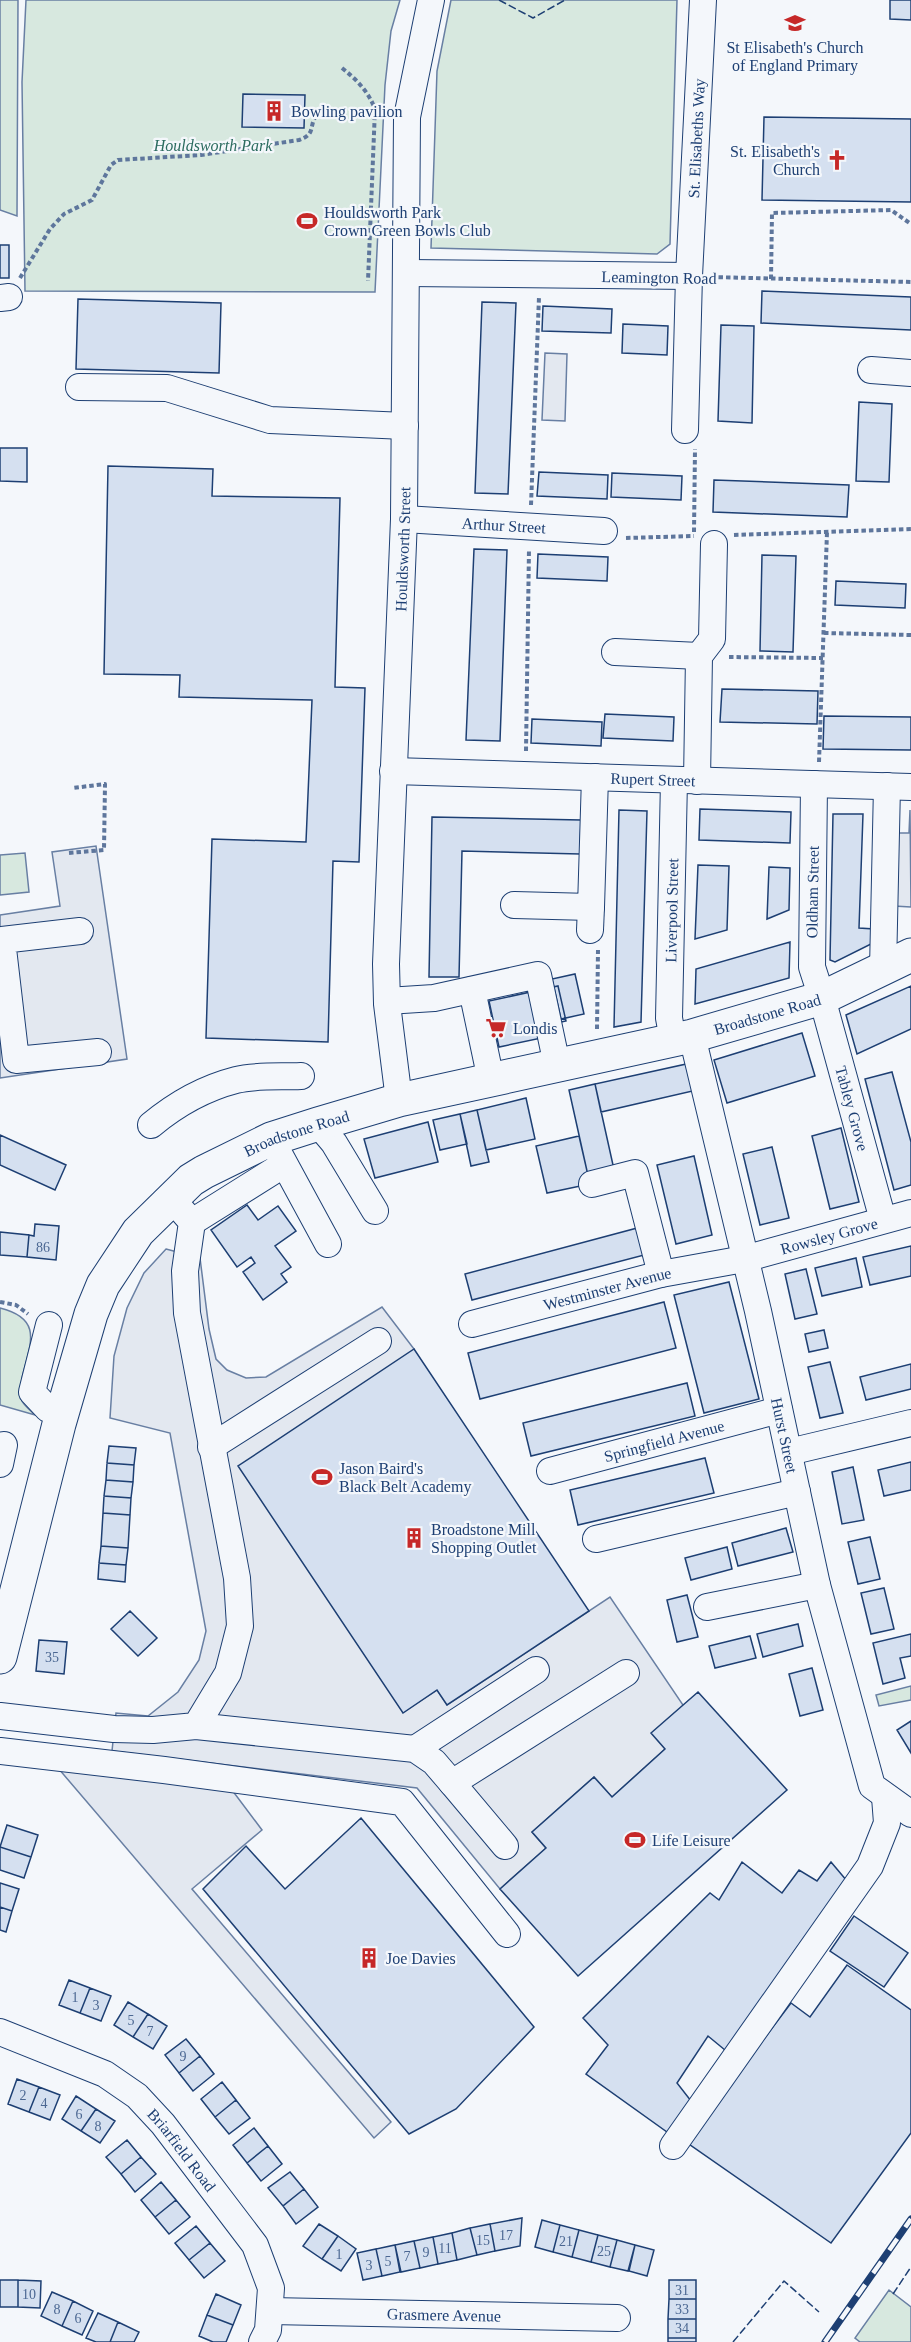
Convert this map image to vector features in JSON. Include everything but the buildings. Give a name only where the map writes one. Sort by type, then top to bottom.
[{"type":"main road","name":"Broadstone Road","points":[[0,1657],[63,1413],[92,1314],[111,1271],[138,1232],[182,1210],[204,1172],[277,1152],[318,1124],[399,1100],[683,1038],[822,998],[897,962]]},
{"type":"street","name":"Houldsworth Street","points":[[399,1100],[387,1001],[386,964],[404,519],[407,117],[431,0]]},
{"type":"street","name":"St. Elisabeths Way","points":[[685,430],[703,0]]},
{"type":"street","name":"Leamington Road","points":[[407,273],[690,276]]},
{"type":"street","points":[[871,370],[911,373]]},
{"type":"street","points":[[79,387],[167,388],[270,420],[405,426]]},
{"type":"street","name":"Arthur Street","points":[[404,519],[604,531]]},
{"type":"street","points":[[615,652],[699,656],[712,639],[710,538]]},
{"type":"street","name":"Liverpool Street","points":[[683,1038],[669,1018],[685,780],[699,656]]},
{"type":"street","name":"Rupert Street","points":[[393,771],[899,787]]},
{"type":"street","points":[[514,905],[591,919],[595,777]]},
{"type":"street","name":"Oldham Street","points":[[817,784],[812,968],[822,998]]},
{"type":"street","points":[[897,962],[899,787]]},
{"type":"street","points":[[80,931],[2,940],[16,1060],[98,1052]]},
{"type":"street","points":[[387,1001],[434,998],[538,975],[557,1065]]},
{"type":"street","points":[[472,990],[491,1080]]},
{"type":"street","name":"Tabley Grove","points":[[822,998],[883,1220]]},
{"type":"street","name":"Hurst Street","points":[[683,1038],[744,1258],[789,1452],[816,1585],[872,1786],[911,1814]]},
{"type":"street","points":[[151,1125],[167,1112],[201,1093],[238,1080],[301,1076]]},
{"type":"street","points":[[318,1124],[334,1143],[375,1211]]},
{"type":"street","points":[[277,1152],[328,1245]]},
{"type":"street","points":[[592,1184],[635,1173],[661,1274]]},
{"type":"street","points":[[182,1210],[187,1313],[237,1578],[240,1626],[228,1673],[196,1726]]},
{"type":"street","name":"Rowsley Grove","points":[[744,1258],[911,1213]]},
{"type":"street","name":"Westminster Avenue","points":[[472,1324],[661,1274],[744,1258]]},
{"type":"street","points":[[40,1321],[32,1392],[48,1409],[63,1413]]},
{"type":"street","points":[[211,1447],[378,1341]]},
{"type":"street","name":"Springfield Avenue","points":[[549,1470],[779,1410]]},
{"type":"street","points":[[789,1452],[911,1423]]},
{"type":"street","points":[[596,1539],[797,1492]]},
{"type":"street","points":[[707,1607],[816,1585]]},
{"type":"street","points":[[415,1749],[536,1670]]},
{"type":"street","points":[[452,1782],[626,1673]]},
{"type":"street","points":[[0,1716],[114,1729],[153,1730],[196,1726],[415,1749],[434,1762],[506,1846]]},
{"type":"street","points":[[0,1751],[402,1802],[507,1934]]},
{"type":"street","points":[[673,2146],[870,1866],[887,1823],[885,1797]]},
{"type":"street","name":"Briarfield Road","points":[[0,2032],[105,2074],[137,2096],[163,2124],[255,2245],[271,2288],[268,2330],[262,2342]]},
{"type":"street","name":"Grasmere Avenue","points":[[270,2311],[617,2318]]},
{"type":"path","points":[[342,68],[358,81],[370,98],[375,116],[368,281]]},
{"type":"path","points":[[4,298],[17,293],[18,280],[50,229],[64,214],[92,200],[111,165],[118,160],[201,155],[299,140],[306,138],[311,132],[314,118],[317,115],[407,117]]},
{"type":"path","points":[[771,279],[772,213],[891,210],[911,224]]},
{"type":"path","points":[[526,775],[530,526],[540,275]]},
{"type":"path","name":"Leamington Road","points":[[690,276],[911,282]]},
{"type":"path","points":[[685,430],[695,449],[710,538]]},
{"type":"path","points":[[604,531],[613,539],[710,538],[911,529]]},
{"type":"path","points":[[817,784],[827,532]]},
{"type":"path","points":[[824,633],[911,635]]},
{"type":"path","points":[[699,656],[823,658]]},
{"type":"path","points":[[69,853],[104,850],[105,784],[74,788]]},
{"type":"path","points":[[591,919],[598,946],[597,1036]]},
{"type":"path","points":[[0,1302],[16,1305],[40,1321]]},
{"type":"green space","points":[[0,0],[18,0],[17,216],[0,210]]},
{"type":"green space","name":"Houldsworth Park","points":[[26,0],[400,0],[391,31],[385,85],[375,292],[25,291],[22,82]]},
{"type":"green space","points":[[451,0],[677,0],[670,244],[657,254],[431,248],[437,71]]},
{"type":"green space","points":[[25,853],[29,892],[0,895],[0,855]]},
{"type":"green space","points":[[0,1308],[14,1313],[28,1326],[30,1344],[20,1390],[23,1403],[35,1415],[0,1405]]},
{"type":"green space","points":[[911,1686],[911,1700],[879,1706],[876,1695]]},
{"type":"green space","points":[[889,2290],[911,2307],[911,2342],[860,2342],[855,2338]]},
{"type":"shaded area","points":[[545,353],[567,354],[565,421],[542,420]]},
{"type":"shaded area","points":[[910,810],[911,907],[894,906],[895,833],[909,833]]},
{"type":"shaded area","points":[[96,846],[127,1059],[0,1078],[0,915],[60,906],[52,852]]},
{"type":"shaded area","points":[[166,1249],[200,1258],[209,1329],[216,1359],[227,1370],[246,1378],[266,1377],[382,1307],[414,1349],[403,1712],[437,1690],[447,1705],[610,1597],[683,1705],[665,1749],[612,1797],[594,1777],[532,1832],[546,1848],[500,1889],[417,1788],[112,1751],[116,1713],[148,1716],[178,1692],[199,1660],[206,1631],[170,1433],[110,1418],[114,1356],[127,1308],[144,1273]]},
{"type":"shaded area","points":[[58,1768],[229,1786],[262,1830],[192,1889],[391,2122],[374,2138]]},
{"type":"railway","points":[[825,2342],[911,2219]]},
{"type":"fence","points":[[499,0],[533,18],[565,0]]},
{"type":"fence","points":[[893,2294],[911,2267]]},
{"type":"fence","points":[[733,2342],[784,2281],[819,2312]]},
{"type":"place","name":"St Elisabeth's Church of England Primary","points":[[795,23]]},
{"type":"place","name":"Bowling pavilion","points":[[274,111]]},
{"type":"place","name":"St. Elisabeth's Church","points":[[837,160]]},
{"type":"place","name":"Houldsworth Park Crown Green Bowls Club","points":[[307,221]]},
{"type":"place","name":"Londis","points":[[496,1028]]},
{"type":"place","name":"Jason Baird's Black Belt Academy","points":[[322,1477]]},
{"type":"place","name":"Broadstone Mill Shopping Outlet","points":[[414,1538]]},
{"type":"place","name":"Life Leisure","points":[[635,1840]]},
{"type":"place","name":"Joe Davies","points":[[369,1958]]}]
